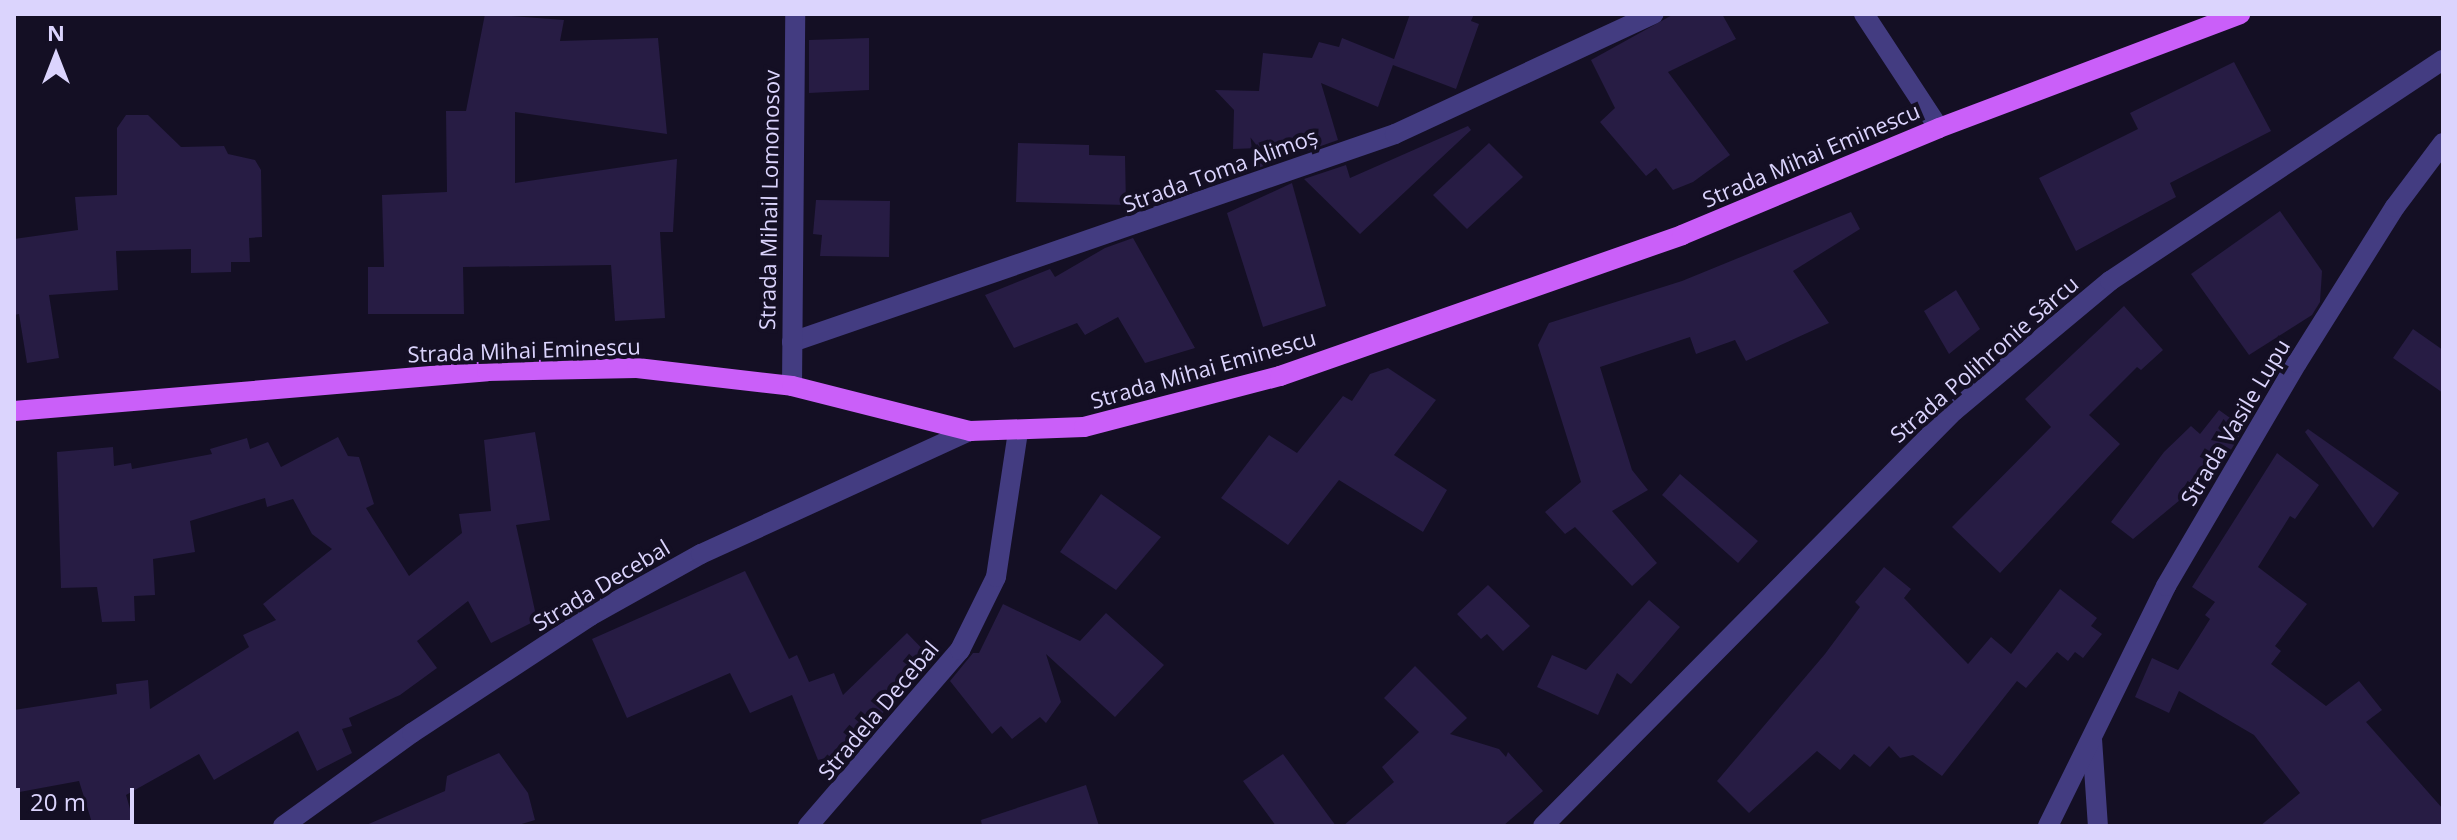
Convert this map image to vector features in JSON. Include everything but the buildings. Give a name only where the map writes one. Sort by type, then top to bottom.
[{"type":"main road","name":"Strada Mihai Eminescu","points":[[14,411],[487,371],[637,368],[792,386],[970,431],[1018,432],[1113,422],[1280,376],[1682,235],[1939,128],[2240,14]]},
{"type":"street","name":"Strada Mihail Lomonosov","points":[[792,386],[795,14]]},
{"type":"street","name":"Strada Toma Alimoș","points":[[792,342],[1395,134],[1653,14]]},
{"type":"street","name":"Strada Mihai Eminescu","points":[[1864,14],[1939,128]]},
{"type":"street","name":"Strada Polihronie Sârcu","points":[[1543,826],[1954,411],[2110,281],[2443,60]]},
{"type":"street","name":"Strada Vasile Lupu","points":[[2048,826],[2166,586],[2297,363],[2395,207],[2443,143]]},
{"type":"street","name":"Strada Decebal","points":[[283,826],[590,616],[701,554],[970,431]]},
{"type":"street","name":"Stradela Decebal","points":[[808,826],[960,650],[996,577],[1018,432]]},
{"type":"street","name":"Strada Vasile Lupu","points":[[2092,739],[2098,826]]}]
